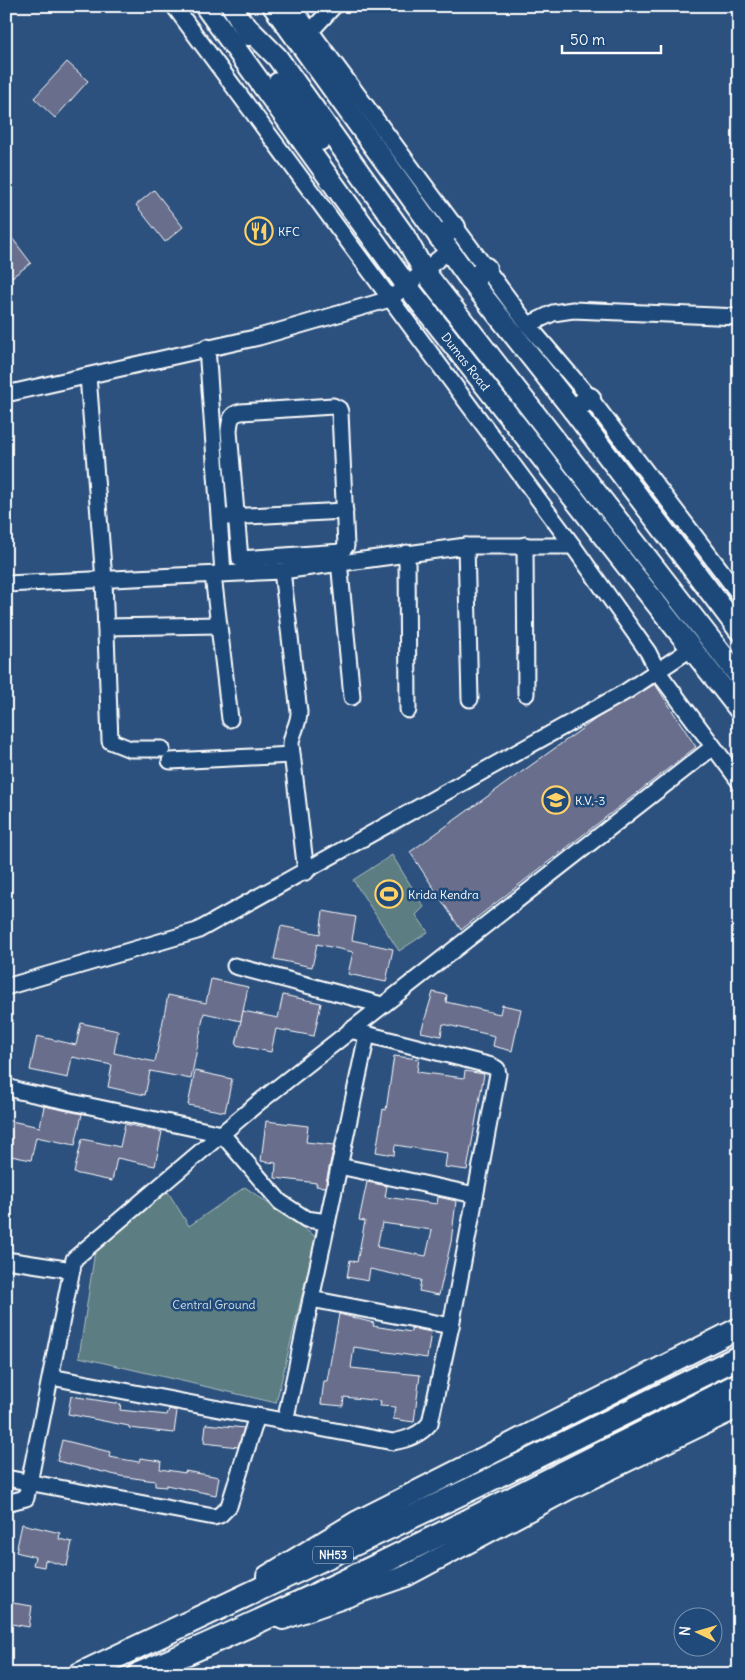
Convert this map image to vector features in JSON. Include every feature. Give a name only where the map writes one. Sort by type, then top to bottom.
[{"type":"highway","name":"NH53","points":[[80,1674],[190,1624],[476,1487],[739,1357]]},
{"type":"highway","name":"NH53","points":[[139,1674],[204,1648],[481,1513],[739,1384]]},
{"type":"main road","name":"Dumas Road","points":[[205,6],[407,286],[739,710]]},
{"type":"main road","points":[[274,6],[447,238],[471,282],[573,410],[739,630]]},
{"type":"main road","points":[[237,15],[263,63],[394,242],[424,271],[739,676]]},
{"type":"main road","points":[[471,282],[486,268]]},
{"type":"main road","points":[[573,410],[590,398]]},
{"type":"main road","points":[[739,1328],[356,1522],[190,1624],[204,1648],[406,1576],[567,1490],[739,1407]]},
{"type":"street","points":[[174,6],[573,546],[648,652],[658,672],[739,781]]},
{"type":"street","points":[[292,6],[447,238],[486,268],[528,325],[590,398],[739,594]]},
{"type":"street","points":[[310,32],[334,6]]},
{"type":"street","points":[[6,394],[207,347],[260,337],[390,299],[424,271],[447,238]]},
{"type":"street","points":[[528,325],[553,313],[573,310],[739,317]]},
{"type":"street","points":[[207,347],[219,517],[219,625],[230,720]]},
{"type":"street","points":[[88,376],[104,580],[110,742],[130,749],[166,754],[292,755]]},
{"type":"street","points":[[212,418],[232,416],[241,412],[333,406],[339,409],[346,546],[340,552],[242,559],[238,555],[229,431],[232,416]]},
{"type":"street","points":[[219,517],[345,511]]},
{"type":"street","points":[[6,584],[282,571],[340,561],[466,546],[573,546]]},
{"type":"street","points":[[466,546],[470,699]]},
{"type":"street","points":[[525,546],[526,694]]},
{"type":"street","points":[[407,553],[408,710]]},
{"type":"street","points":[[340,561],[352,696]]},
{"type":"street","points":[[282,571],[299,712],[299,720],[291,737],[306,872]]},
{"type":"street","points":[[106,627],[219,625]]},
{"type":"street","points":[[6,987],[197,931],[306,872],[658,672],[692,648]]},
{"type":"street","points":[[6,1503],[26,1498],[74,1259],[222,1134],[350,1030],[713,747]]},
{"type":"street","points":[[235,966],[382,1005]]},
{"type":"street","points":[[51,1377],[393,1442],[423,1432],[430,1424],[451,1326],[498,1074],[497,1069],[350,1030]]},
{"type":"street","points":[[285,1422],[367,1035]]},
{"type":"street","points":[[6,1086],[19,1091],[222,1134],[280,1202],[306,1219],[327,1222]]},
{"type":"street","points":[[339,1166],[475,1195]]},
{"type":"street","points":[[6,1260],[72,1270]]},
{"type":"street","points":[[311,1299],[451,1326]]},
{"type":"street","points":[[6,1478],[214,1517],[229,1506],[257,1416]]},
{"type":"street","points":[[157,1674],[178,1657]]},
{"type":"green space","name":"Krida Kendra","points":[[392,855],[424,907],[416,915],[428,932],[399,951],[353,880]]},
{"type":"green space","name":"Central Ground","points":[[245,1187],[316,1237],[276,1403],[79,1357],[95,1251],[168,1192],[189,1226]]},
{"type":"building","points":[[67,62],[88,81],[55,118],[34,98]]},
{"type":"building","points":[[154,190],[183,227],[165,242],[136,205]]},
{"type":"building","points":[[6,230],[31,263],[12,277],[6,269]]},
{"type":"building","name":"K.V.-3","points":[[655,684],[696,747],[461,930],[410,852],[597,718]]},
{"type":"building","points":[[323,911],[356,917],[352,940],[393,949],[386,982],[348,974],[353,952],[317,944],[312,967],[274,959],[281,926],[320,934]]},
{"type":"building","points":[[211,979],[248,987],[241,1021],[204,1013],[191,1079],[150,1071],[145,1095],[108,1087],[112,1065],[72,1057],[68,1078],[30,1070],[37,1036],[76,1045],[81,1023],[118,1031],[114,1053],[155,1062],[168,995],[206,1003]]},
{"type":"building","points":[[433,992],[447,995],[446,1002],[500,1014],[502,1005],[521,1009],[512,1051],[493,1046],[495,1036],[443,1024],[441,1036],[421,1032]]},
{"type":"building","points":[[283,995],[321,1003],[314,1036],[276,1029],[271,1052],[236,1045],[243,1011],[278,1018]]},
{"type":"building","points":[[394,1056],[419,1059],[417,1072],[464,1078],[465,1071],[484,1074],[467,1170],[445,1167],[447,1153],[395,1145],[394,1155],[376,1152],[383,1109],[386,1110]]},
{"type":"building","points":[[195,1071],[232,1079],[225,1112],[188,1105]]},
{"type":"building","points":[[44,1106],[82,1114],[75,1145],[36,1137],[31,1160],[6,1155],[6,1120],[40,1127]]},
{"type":"building","points":[[266,1121],[308,1126],[306,1142],[334,1145],[325,1187],[316,1186],[317,1183],[275,1178],[276,1163],[261,1161]]},
{"type":"building","points":[[125,1124],[162,1132],[155,1166],[117,1158],[112,1181],[74,1173],[82,1139],[120,1147]]},
{"type":"building","points":[[367,1182],[387,1186],[385,1197],[437,1204],[438,1197],[456,1201],[451,1242],[439,1295],[419,1291],[421,1280],[370,1269],[368,1281],[347,1277],[350,1260],[357,1262],[365,1221],[359,1220]],"holes":[[[382,1223],[432,1230],[426,1256],[377,1247]]]},
{"type":"building","points":[[339,1314],[374,1323],[373,1326],[411,1332],[411,1328],[431,1332],[427,1358],[354,1347],[351,1368],[420,1375],[414,1422],[393,1419],[395,1407],[380,1406],[381,1401],[344,1397],[343,1406],[321,1404],[324,1381],[327,1381]]},
{"type":"building","points":[[71,1396],[121,1404],[120,1410],[167,1415],[169,1409],[177,1411],[174,1433],[129,1428],[129,1426],[68,1414]]},
{"type":"building","points":[[206,1424],[244,1428],[238,1447],[204,1443]]},
{"type":"building","points":[[62,1440],[110,1452],[109,1457],[139,1462],[140,1458],[161,1461],[160,1469],[219,1477],[216,1495],[166,1485],[166,1487],[155,1486],[155,1481],[120,1476],[57,1461]]},
{"type":"building","points":[[22,1524],[60,1533],[59,1539],[72,1542],[67,1566],[45,1560],[44,1567],[33,1565],[35,1557],[16,1552]]},
{"type":"building","points":[[6,1602],[32,1606],[29,1627],[6,1623]]},
{"type":"place","name":"KFC","points":[[259,231]]},
{"type":"place","name":"K.V.-3","points":[[556,800]]},
{"type":"place","name":"Krida Kendra","points":[[389,894]]}]
